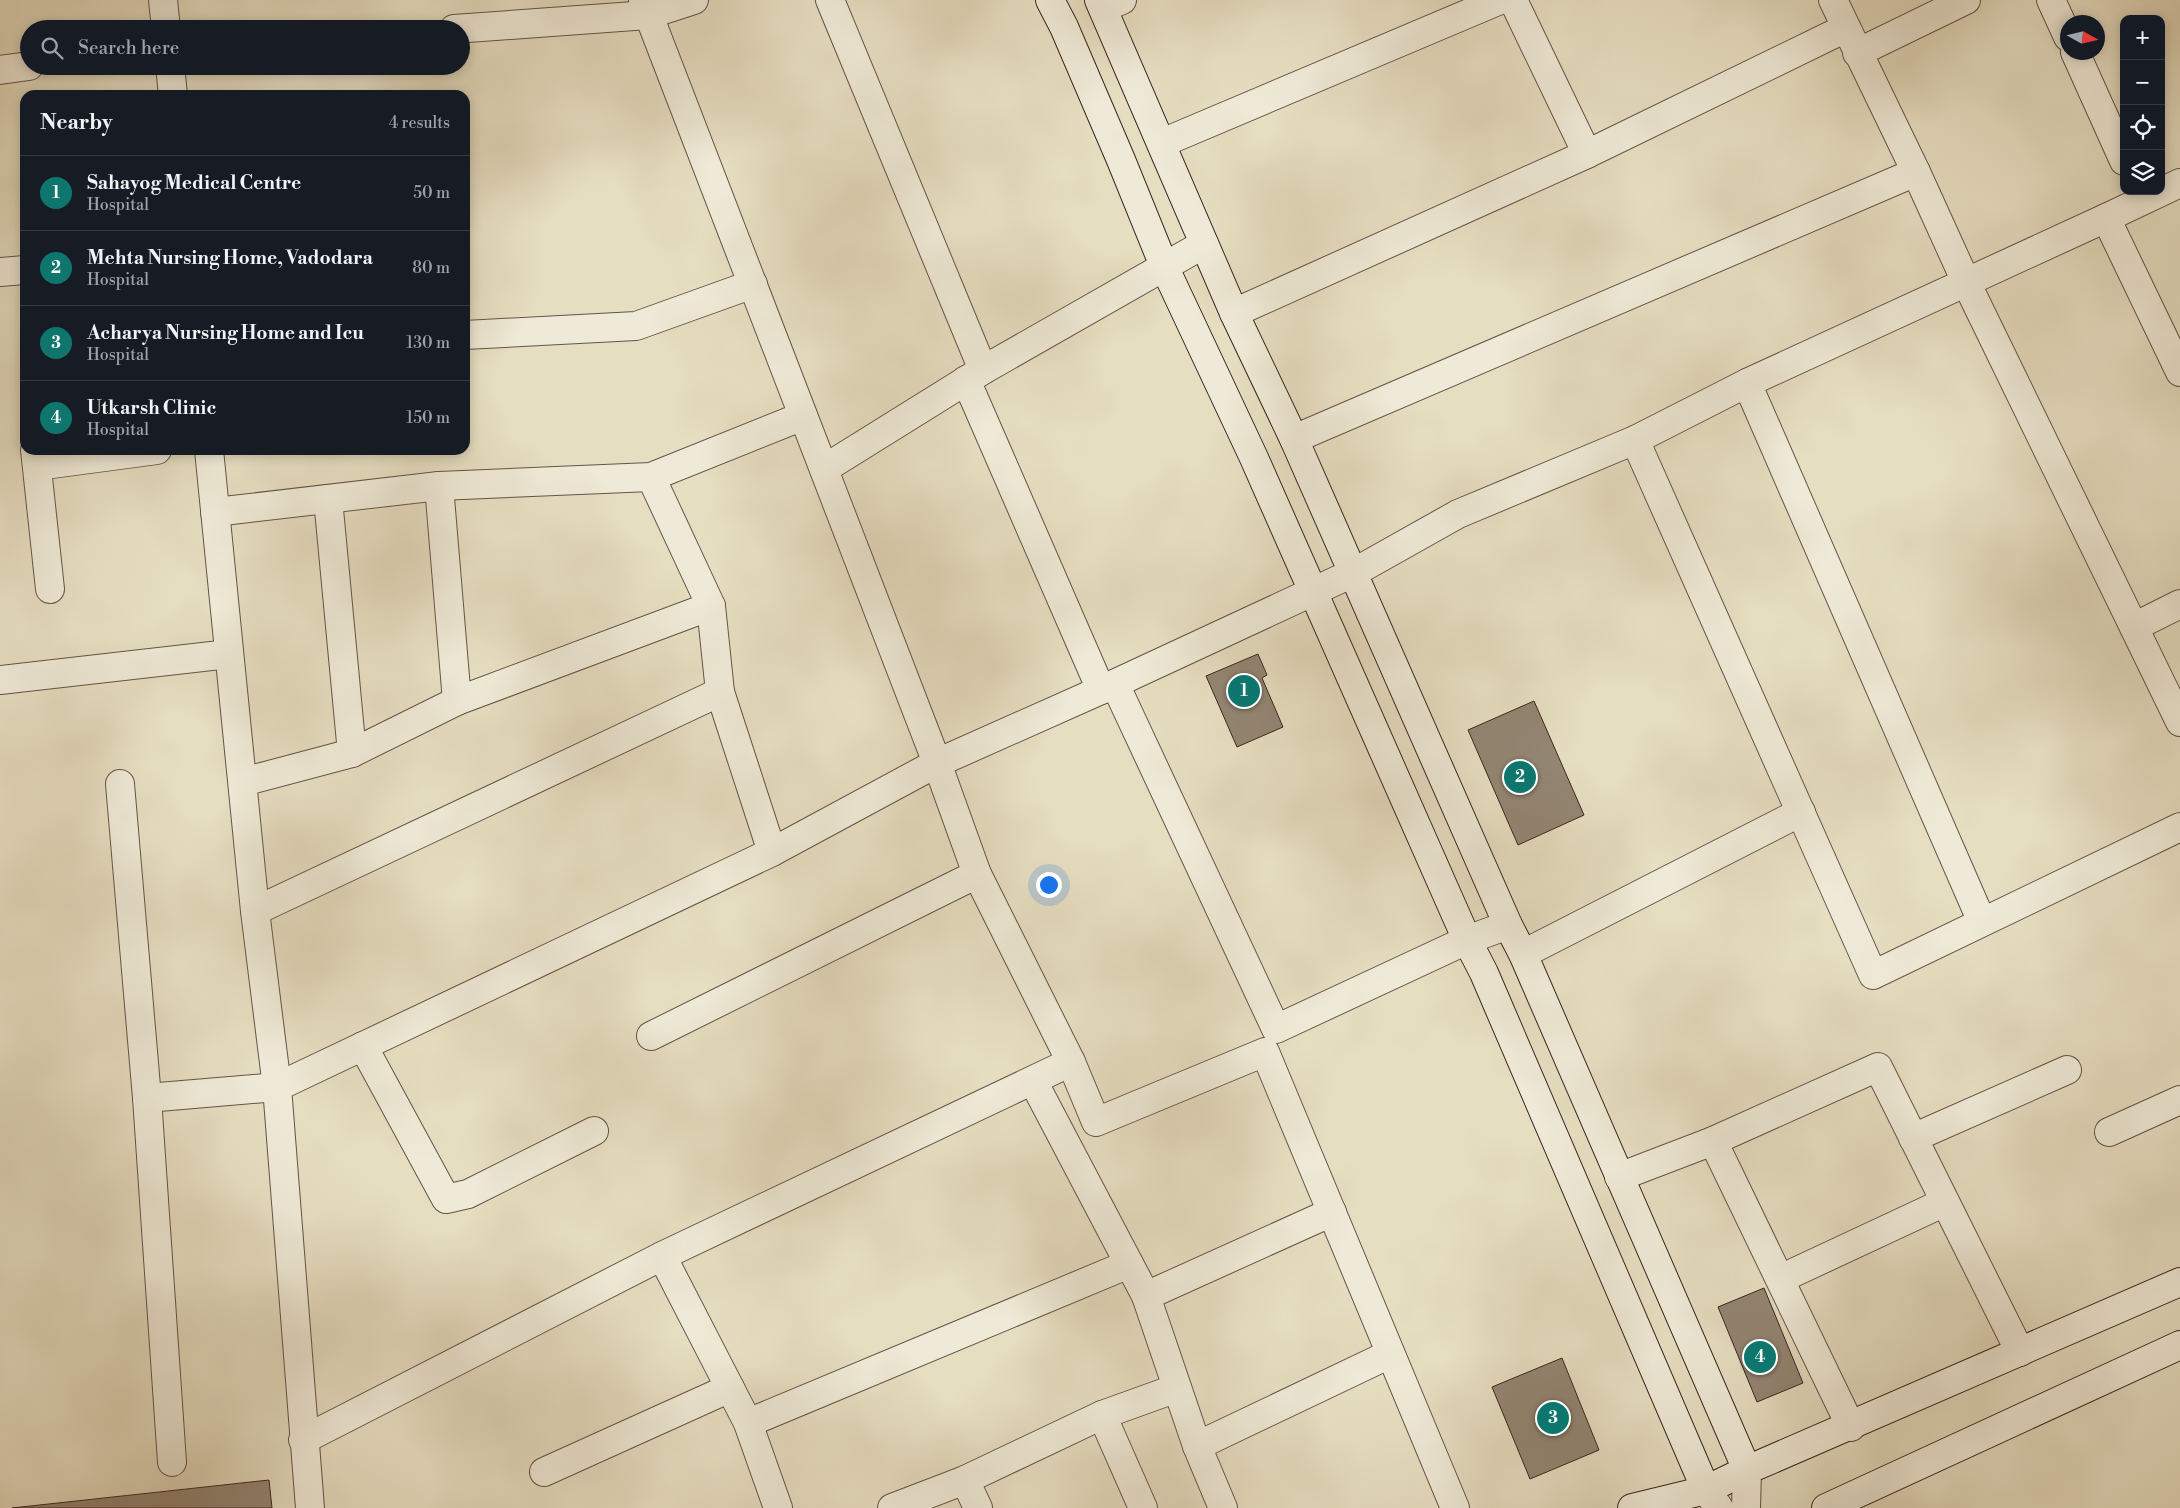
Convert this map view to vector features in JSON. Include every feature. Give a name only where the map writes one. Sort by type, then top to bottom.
[{"type":"street","points":[[163,0],[165,20]]},
{"type":"street","points":[[470,27],[694,0]]},
{"type":"street","points":[[830,0],[974,375],[1108,687],[1276,1028],[1467,940],[1508,925]]},
{"type":"street","points":[[1050,0],[1122,160],[1164,266],[1254,458],[1467,940],[1484,973],[1712,1499]]},
{"type":"street","points":[[1162,143],[1500,0]]},
{"type":"street","points":[[1512,0],[1587,154]]},
{"type":"street","points":[[1833,0],[1916,172],[1966,282],[2180,722]]},
{"type":"street","points":[[1857,53],[1966,0]]},
{"type":"street","points":[[2051,0],[2060,20]]},
{"type":"street","points":[[1108,3],[1162,143],[1204,244],[1294,439],[1508,925],[1523,954],[1747,1470],[1746,1508]]},
{"type":"street","points":[[646,7],[937,764],[977,874],[1071,1062],[1096,1122],[1265,1052],[1390,1354],[1449,1506]]},
{"type":"street","points":[[1234,312],[1587,154],[1846,28]]},
{"type":"street","points":[[2079,60],[2120,152]]},
{"type":"street","points":[[0,70],[20,67]]},
{"type":"street","points":[[171,75],[172,90]]},
{"type":"street","points":[[1294,439],[1916,172]]},
{"type":"street","points":[[147,1098],[277,1087],[772,852],[937,764],[1353,573],[1458,514],[1635,440],[1747,383],[2106,218],[2139,196],[2180,182]]},
{"type":"street","points":[[2106,218],[2180,372]]},
{"type":"street","points":[[824,469],[974,375],[1204,244]]},
{"type":"street","points":[[0,272],[20,270]]},
{"type":"street","points":[[470,336],[636,326],[753,284]]},
{"type":"street","points":[[1747,383],[1982,922]]},
{"type":"street","points":[[215,512],[439,486],[652,477],[803,416]]},
{"type":"street","points":[[1635,440],[1873,975],[2180,827]]},
{"type":"street","points":[[50,589],[36,458],[81,455]]},
{"type":"street","points":[[209,455],[255,911],[277,1087],[303,1440],[310,1508]]},
{"type":"street","points":[[652,477],[711,606],[720,692],[772,852]]},
{"type":"street","points":[[439,486],[457,701]]},
{"type":"street","points":[[328,499],[352,753]]},
{"type":"street","points":[[2134,627],[2180,604]]},
{"type":"street","points":[[243,782],[352,753],[457,701],[711,606]]},
{"type":"street","points":[[0,680],[229,654]]},
{"type":"street","points":[[255,911],[720,692]]},
{"type":"street","points":[[120,784],[147,1098],[172,1462]]},
{"type":"street","points":[[1523,954],[1801,812]]},
{"type":"street","points":[[652,1036],[977,874]]},
{"type":"street","points":[[363,1046],[446,1199],[468,1194],[594,1130]]},
{"type":"street","points":[[303,1440],[662,1256],[1071,1062]]},
{"type":"street","points":[[1619,1177],[1713,1141],[1878,1068],[2020,1352]]},
{"type":"street","points":[[1914,1138],[2067,1070]]},
{"type":"street","points":[[1033,1081],[1146,1296],[1197,1446],[1223,1508]]},
{"type":"street","points":[[2109,1132],[2180,1100]]},
{"type":"street","points":[[1713,1141],[1851,1427]]},
{"type":"street","points":[[1780,1279],[1945,1202]]},
{"type":"street","points":[[1146,1296],[1332,1212]]},
{"type":"street","points":[[662,1256],[748,1423],[778,1508]]},
{"type":"street","points":[[748,1423],[1129,1264]]},
{"type":"street","points":[[1632,1508],[1712,1499],[1747,1470],[1851,1427],[2180,1282]]},
{"type":"street","points":[[1826,1508],[2180,1345]]},
{"type":"street","points":[[1197,1446],[1390,1354]]},
{"type":"street","points":[[544,1472],[730,1388]]},
{"type":"street","points":[[892,1508],[965,1480],[1102,1414],[1177,1388]]},
{"type":"street","points":[[1102,1414],[1143,1508]]},
{"type":"street","points":[[965,1480],[978,1508]]},
{"type":"building","points":[[1258,654],[1267,675],[1262,678],[1283,727],[1237,747],[1206,676]]},
{"type":"building","points":[[1534,701],[1584,815],[1518,845],[1468,730]]},
{"type":"building","points":[[1764,1288],[1803,1383],[1757,1402],[1718,1307]]},
{"type":"building","points":[[1562,1358],[1599,1450],[1530,1479],[1492,1387]]},
{"type":"building","points":[[269,1480],[272,1508],[12,1508]]},
{"type":"place","name":"Sahayog Medical Centre","points":[[1244,691]]},
{"type":"place","name":"Mehta Nursing Home, Vadodara","points":[[1520,777]]},
{"type":"place","name":"Utkarsh Clinic","points":[[1760,1357]]},
{"type":"place","name":"Acharya Nursing Home and Icu","points":[[1553,1418]]}]
